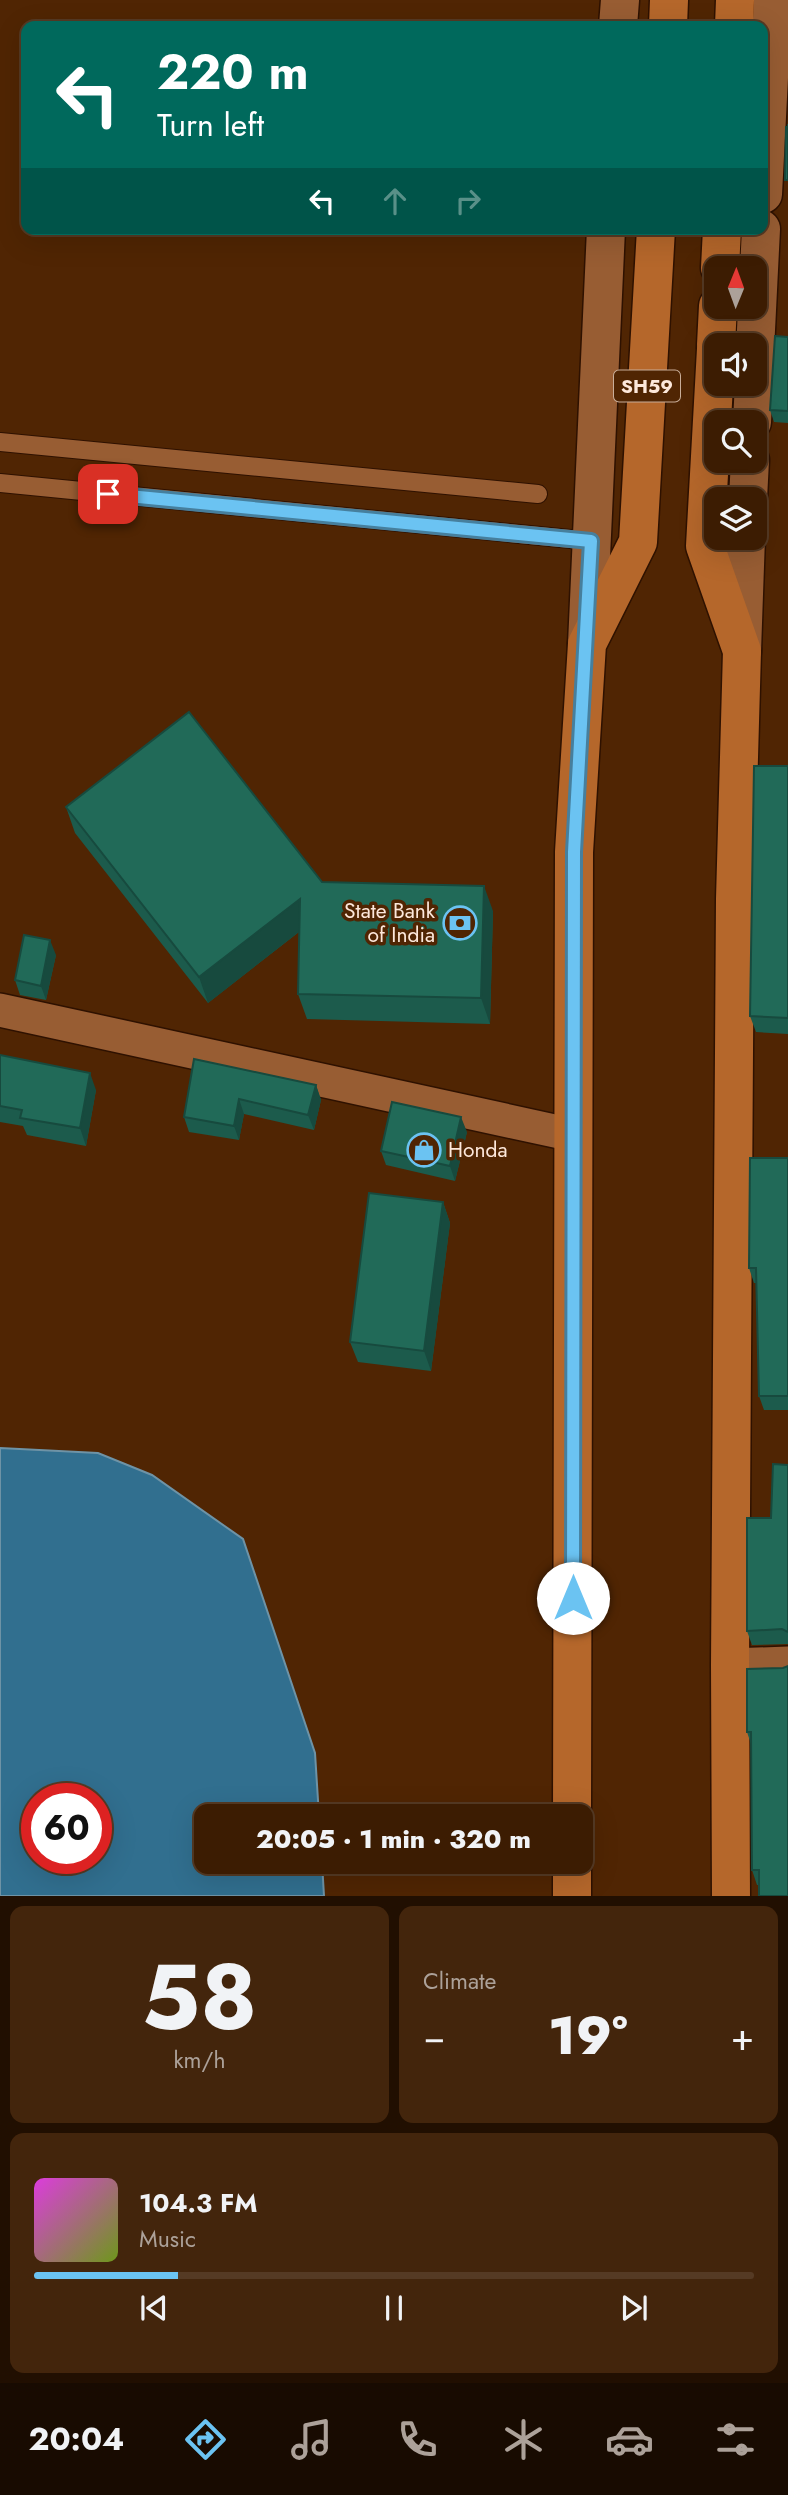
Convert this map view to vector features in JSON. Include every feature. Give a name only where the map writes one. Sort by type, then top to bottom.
[{"type":"main road","points":[[668,21],[669,0]]},
{"type":"main road","points":[[734,21],[735,0]]},
{"type":"main road","name":"SH59","points":[[587,644],[638,542],[656,235]]},
{"type":"main road","points":[[721,256],[722,235]]},
{"type":"main road","points":[[713,396],[705,546],[742,651],[735,899],[731,1896]]},
{"type":"main road","points":[[572,1804],[574,852],[587,644]]},
{"type":"main road","points":[[572,1874],[572,1896]]},
{"type":"street","points":[[618,21],[620,0]]},
{"type":"street","points":[[768,97],[773,0]]},
{"type":"street","points":[[587,644],[606,235]]},
{"type":"street","points":[[756,333],[761,235]]},
{"type":"street","points":[[742,651],[746,550]]},
{"type":"street","points":[[0,1010],[573,1135]]},
{"type":"street","points":[[730,1665],[788,1663]]},
{"type":"lane","points":[[0,442],[538,494]]},
{"type":"lane","points":[[0,483],[591,541]]},
{"type":"water","points":[[0,1448],[98,1453],[152,1475],[243,1539],[315,1753],[318,1804],[194,1804],[194,1874],[323,1874],[324,1896],[0,1896]]},
{"type":"building","points":[[786,127],[788,180],[785,180]]},
{"type":"building","points":[[775,336],[788,337],[788,411],[770,410]]},
{"type":"building","points":[[189,712],[322,882],[484,886],[481,998],[298,994],[300,899],[199,977],[66,807]]},
{"type":"building","points":[[754,766],[788,766],[788,1018],[750,1016]]},
{"type":"building","points":[[24,935],[50,940],[41,986],[15,980]]},
{"type":"building","points":[[0,1055],[90,1073],[80,1128],[20,1118],[22,1110],[0,1106]]},
{"type":"building","points":[[194,1059],[316,1085],[308,1115],[239,1099],[234,1126],[184,1117]]},
{"type":"building","points":[[392,1102],[461,1117],[450,1166],[381,1151]]},
{"type":"building","points":[[750,1158],[788,1158],[788,1396],[759,1396],[756,1268],[749,1268]]},
{"type":"building","points":[[369,1193],[443,1202],[424,1351],[350,1342]]},
{"type":"building","points":[[773,1464],[788,1465],[788,1632],[782,1629],[747,1631],[747,1518],[771,1518]]},
{"type":"building","points":[[788,1666],[788,1896],[759,1896],[759,1870],[752,1870],[751,1732],[747,1732],[747,1669]]},
{"type":"place","name":"State Bank of India","points":[[460,923]]},
{"type":"place","name":"Honda","points":[[424,1150]]},
{"type":"route","points":[[108,494],[591,541],[574,852],[573,1598]]}]
